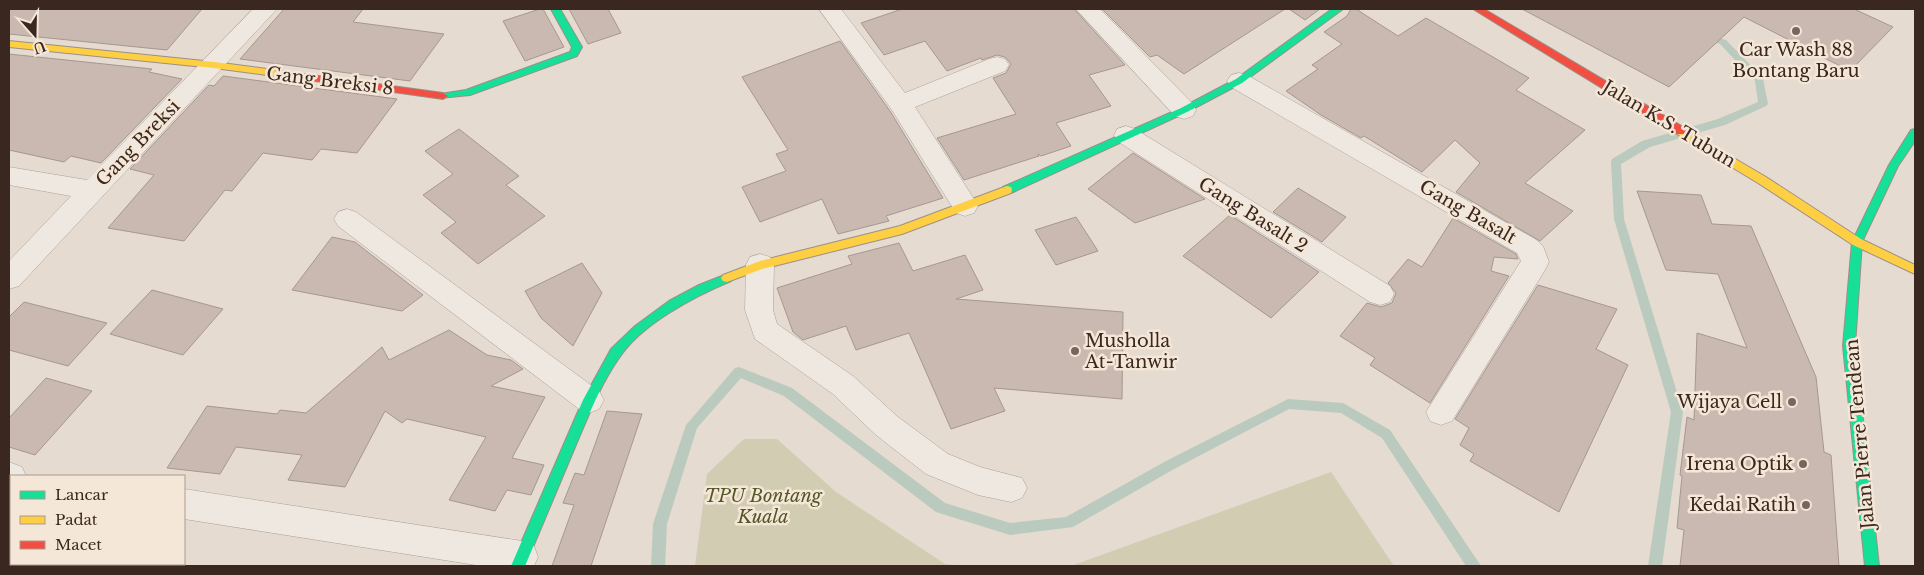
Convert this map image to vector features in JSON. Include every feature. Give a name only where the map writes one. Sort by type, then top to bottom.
[{"type":"street","name":"Gang Breksi","points":[[9,278],[92,190],[214,66],[266,9]]},
{"type":"street","name":"Gang Breksi 8","points":[[9,44],[214,66],[446,96],[467,93],[574,54],[577,47],[556,9]]},
{"type":"street","points":[[830,9],[900,104],[965,206]]},
{"type":"street","points":[[1087,9],[1184,110]]},
{"type":"street","points":[[185,504],[520,562],[589,400],[615,353],[639,329],[673,304],[703,288],[760,265],[902,230],[998,194],[1184,110],[1239,81],[1338,9]]},
{"type":"street","name":"Jalan K.S. Tubun","points":[[1478,9],[1762,180],[1858,242],[1915,270]]},
{"type":"street","points":[[900,104],[997,65]]},
{"type":"street","name":"Gang Basalt","points":[[1239,81],[1526,246],[1534,254],[1535,262],[1441,412]]},
{"type":"street","points":[[1858,242],[1894,165],[1915,133]]},
{"type":"street","name":"Gang Basalt 2","points":[[1126,136],[1380,294]]},
{"type":"street","points":[[9,176],[92,190]]},
{"type":"street","points":[[347,219],[589,400]]},
{"type":"street","name":"Jalan Pierre Tendean","points":[[1858,242],[1849,346],[1872,566]]},
{"type":"street","points":[[760,265],[759,310],[765,332],[843,385],[887,426],[937,464],[978,481],[1011,488]]},
{"type":"green space","name":"TPU Bontang Kuala","points":[[744,439],[777,439],[836,492],[945,564],[963,566],[695,566],[707,474]]},
{"type":"green space","points":[[1331,472],[1394,566],[1071,566]]},
{"type":"building","points":[[9,9],[202,9],[167,50],[9,34]]},
{"type":"building","points":[[284,9],[363,9],[353,22],[444,34],[410,81],[240,59]]},
{"type":"building","points":[[543,9],[564,47],[525,61],[503,21]]},
{"type":"building","points":[[569,9],[608,9],[621,33],[588,44]]},
{"type":"building","points":[[902,9],[1074,9],[1125,65],[1089,75],[1111,106],[1056,123],[1071,146],[1041,156],[1038,154],[1039,156],[964,180],[937,138],[1016,114],[993,78],[1006,73],[1011,64],[1005,57],[997,55],[982,60],[981,58],[947,71],[925,41],[884,55],[861,23]]},
{"type":"building","points":[[1102,9],[1285,9],[1184,74],[1157,55],[1150,57]]},
{"type":"building","points":[[1289,9],[1320,9],[1305,20]]},
{"type":"building","points":[[1351,9],[1356,9],[1398,36],[1426,18],[1529,78],[1516,90],[1585,130],[1525,183],[1573,211],[1540,241],[1456,192],[1480,163],[1455,140],[1422,172],[1364,136],[1361,138],[1321,115],[1286,91],[1318,69],[1312,65],[1342,44],[1324,32],[1347,16]]},
{"type":"building","points":[[1522,9],[1854,9],[1893,27],[1850,71],[1744,17],[1669,87]]},
{"type":"building","points":[[840,41],[890,111],[943,198],[886,216],[889,221],[838,234],[822,199],[760,222],[742,187],[786,171],[776,154],[788,150],[742,77]]},
{"type":"building","points":[[9,54],[152,69],[149,72],[182,79],[101,163],[71,156],[64,162],[9,150]]},
{"type":"building","points":[[223,76],[397,99],[357,153],[321,149],[312,160],[263,153],[232,191],[225,190],[184,241],[108,228],[154,175],[130,169],[209,85],[214,86]]},
{"type":"building","points":[[459,129],[519,176],[506,185],[545,216],[478,264],[441,233],[456,222],[423,195],[453,174],[425,151]]},
{"type":"building","points":[[1133,153],[1205,199],[1135,223],[1088,189]]},
{"type":"building","points":[[1298,188],[1346,217],[1322,242],[1273,212]]},
{"type":"building","points":[[1637,191],[1701,195],[1712,224],[1751,226],[1816,377],[1824,452],[1831,455],[1839,566],[1680,566],[1684,530],[1677,528],[1682,476],[1680,475],[1687,417],[1694,420],[1697,333],[1747,348],[1718,274],[1666,270]]},
{"type":"building","points":[[1230,215],[1319,272],[1271,318],[1183,256]]},
{"type":"building","points":[[1076,217],[1098,251],[1056,265],[1035,230]]},
{"type":"building","points":[[1453,218],[1516,254],[1518,259],[1494,257],[1491,271],[1509,276],[1430,403],[1370,365],[1375,358],[1340,336],[1367,303],[1381,307],[1392,303],[1396,293],[1388,283],[1408,259],[1422,267]]},
{"type":"building","points":[[332,237],[355,242],[423,295],[402,311],[292,290]]},
{"type":"building","points":[[899,243],[913,271],[965,255],[983,290],[956,299],[1123,312],[1122,399],[994,388],[1005,411],[951,429],[909,333],[856,350],[846,326],[803,340],[793,332],[777,288],[852,264],[848,256]]},
{"type":"building","points":[[582,263],[602,293],[573,346],[541,318],[525,291]]},
{"type":"building","points":[[1538,285],[1617,309],[1596,349],[1628,365],[1559,512],[1470,461],[1474,454],[1460,445],[1469,428],[1455,419]]},
{"type":"building","points":[[152,290],[223,309],[183,355],[110,334]]},
{"type":"building","points":[[24,302],[107,323],[68,366],[9,350],[9,317]]},
{"type":"building","points":[[449,330],[487,355],[511,360],[523,369],[491,386],[545,397],[512,458],[544,465],[531,495],[507,490],[495,511],[449,500],[486,437],[407,419],[402,423],[385,411],[345,487],[288,480],[302,455],[236,447],[220,474],[167,468],[207,406],[277,414],[280,410],[306,413],[382,347],[389,360]]},
{"type":"building","points":[[46,378],[92,391],[35,455],[9,447],[9,418]]},
{"type":"building","points":[[607,411],[642,414],[591,566],[552,566],[574,505],[563,503],[575,473],[584,475]]},
{"type":"waterway","points":[[1655,566],[1677,412],[1619,219],[1616,162],[1646,144],[1721,122],[1763,104],[1760,80],[1723,42],[1706,37]]},
{"type":"waterway","points":[[658,566],[660,524],[692,425],[739,372],[788,392],[941,508],[1010,529],[1068,523],[1170,465],[1288,404],[1343,408],[1386,434],[1474,566]]},
{"type":"traffic: fast","points":[[443,96],[467,93],[574,54],[577,47],[556,9]]},
{"type":"traffic: fast","points":[[1007,190],[1184,110],[1239,81],[1338,9]]},
{"type":"traffic: fast","points":[[1872,566],[1849,346],[1857,242],[1894,165],[1915,133]]},
{"type":"traffic: fast","points":[[518,566],[589,400],[615,353],[639,329],[673,304],[727,278]]},
{"type":"traffic: slow","points":[[9,44],[214,65],[290,75]]},
{"type":"traffic: slow","points":[[1681,131],[1762,180],[1857,242],[1915,270]]},
{"type":"traffic: slow","points":[[727,278],[760,265],[902,230],[1007,190]]},
{"type":"traffic: jam","points":[[1478,9],[1681,131]]},
{"type":"traffic: jam","points":[[290,75],[443,96]]},
{"type":"place","name":"Car Wash 88 Bontang Baru","points":[[1796,31]]},
{"type":"place","name":"Musholla At-Tanwir","points":[[1075,351]]},
{"type":"place","name":"Wijaya Cell","points":[[1792,402]]},
{"type":"place","name":"Irena Optik","points":[[1803,464]]},
{"type":"place","name":"Kedai Ratih","points":[[1806,505]]}]
